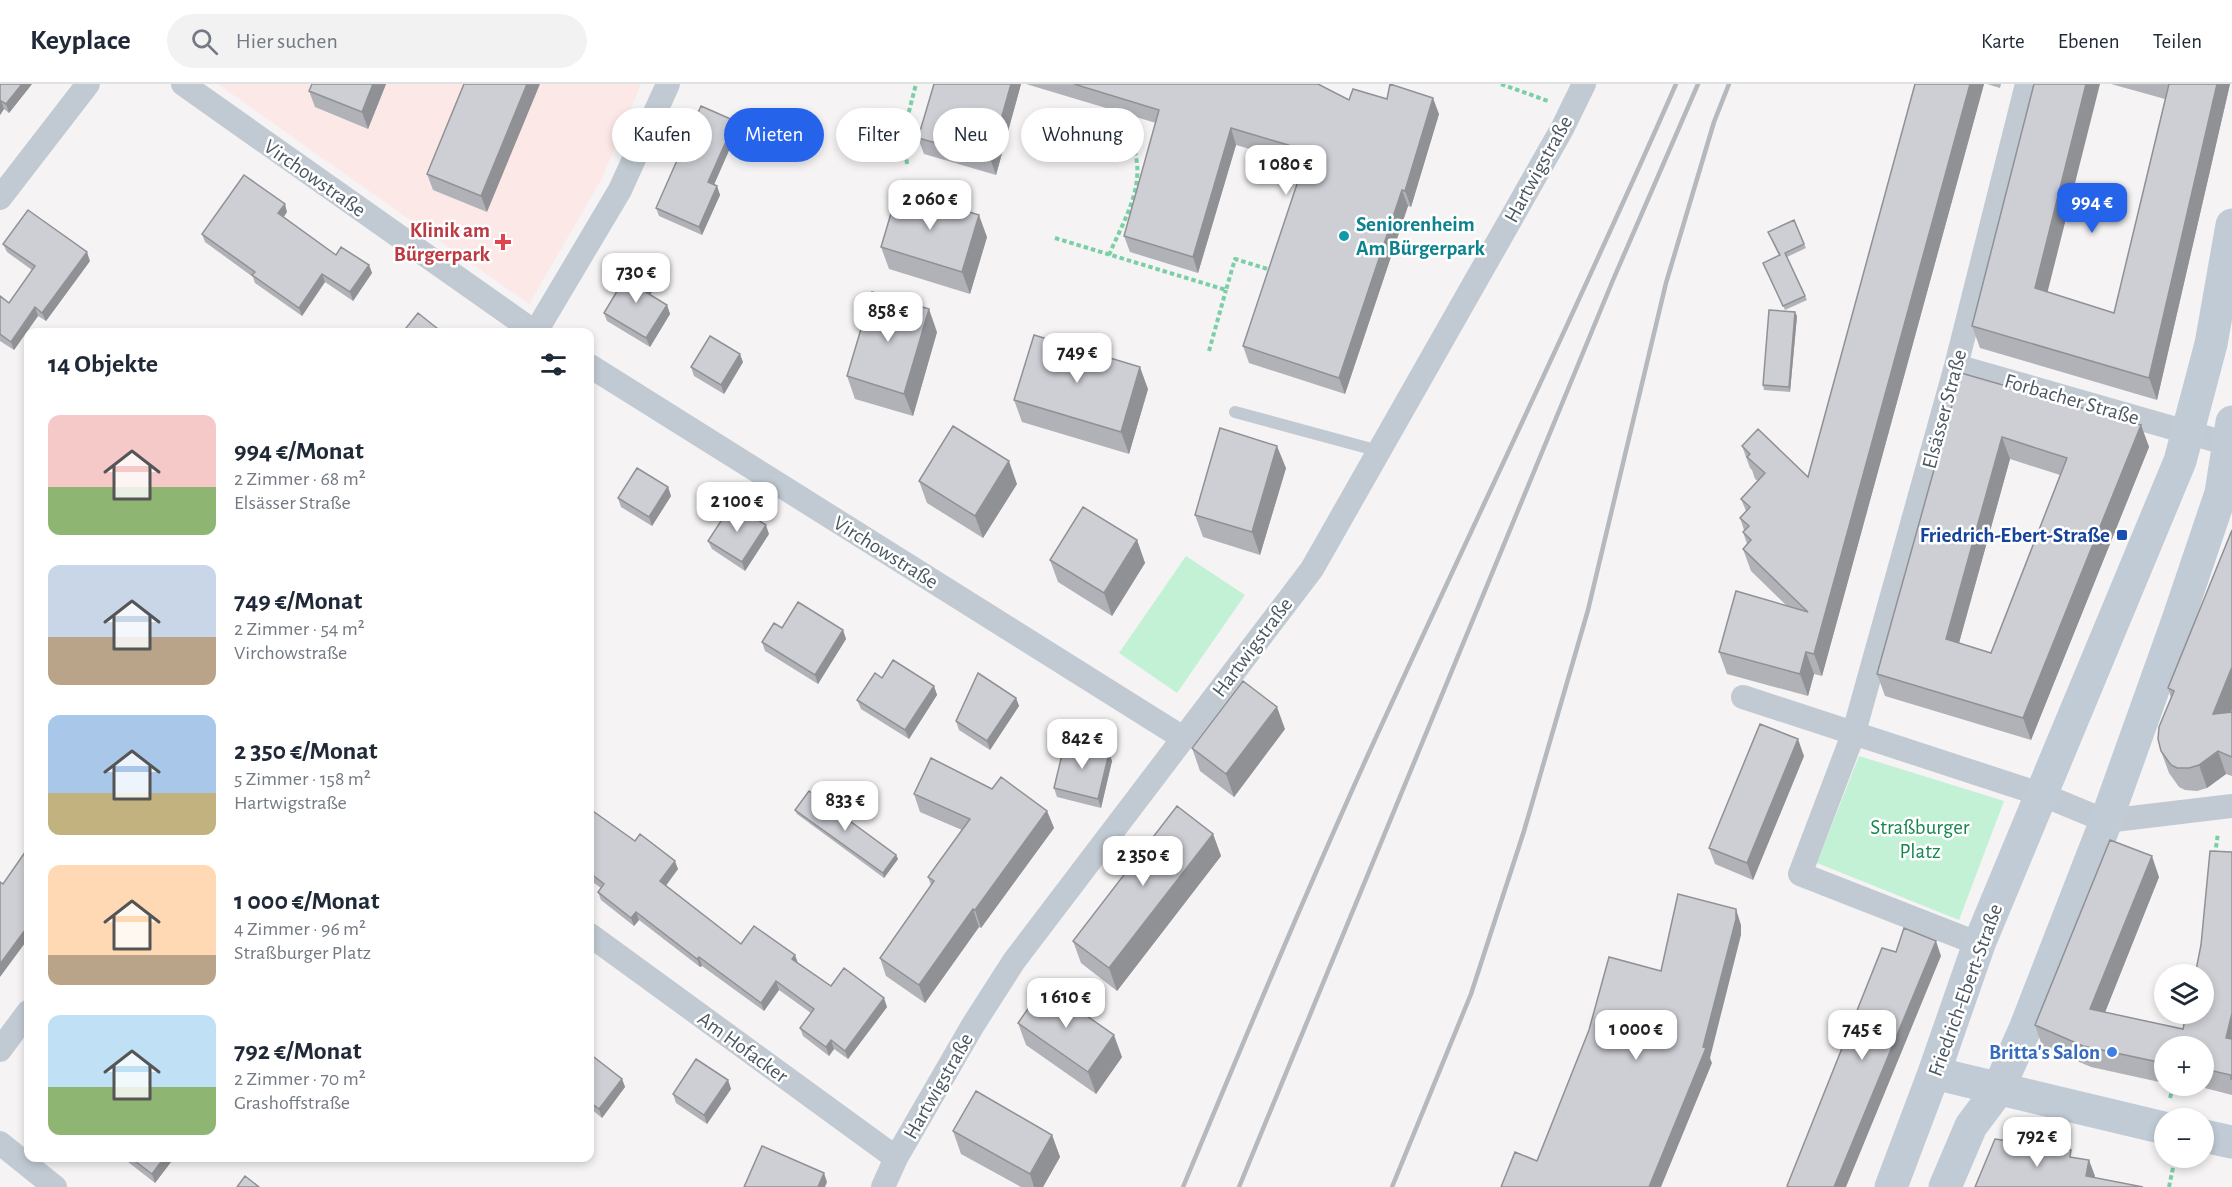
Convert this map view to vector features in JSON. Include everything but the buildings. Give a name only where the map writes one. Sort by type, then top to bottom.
[{"type":"main road","name":"Friedrich-Ebert-Straße","points":[[1891,1187],[1979,944],[2043,795],[2180,461],[2211,344],[2232,225]]},
{"type":"main road","points":[[1945,1187],[1971,1126],[1998,1090],[2025,1029],[2106,822],[2221,493],[2230,438]]},
{"type":"main road","points":[[1934,1073],[2154,1126]]},
{"type":"main road","points":[[2214,1138],[2232,1142]]},
{"type":"street","points":[[0,198],[88,84]]},
{"type":"street","name":"Virchowstraße","points":[[183,84],[529,328]]},
{"type":"street","points":[[539,328],[620,190],[668,84]]},
{"type":"street","name":"Hartwigstraße","points":[[883,1187],[896,1158],[973,1025],[1014,961],[1312,569],[1584,84]]},
{"type":"street","name":"Elsässer Straße","points":[[1854,732],[1956,366],[2027,84]]},
{"type":"street","name":"Forbacher Straße","points":[[1956,366],[2188,433]]},
{"type":"street","name":"Virchowstraße","points":[[594,369],[1183,738]]},
{"type":"street","points":[[2188,433],[2230,438]]},
{"type":"street","points":[[1743,697],[2043,795],[2106,822],[2227,807]]},
{"type":"street","points":[[1854,732],[1800,874],[1979,944]]},
{"type":"street","name":"Am Hofacker","points":[[594,938],[896,1158]]},
{"type":"street","points":[[0,1050],[24,1017]]},
{"type":"street","points":[[0,1143],[55,1187]]},
{"type":"lane","points":[[1235,412],[1379,451]]},
{"type":"path","points":[[907,164],[904,131],[916,84]]},
{"type":"path","points":[[1501,84],[1571,110]]},
{"type":"path","points":[[1109,255],[1131,204],[1138,179],[1137,162]]},
{"type":"path","points":[[1054,238],[1226,290]]},
{"type":"path","points":[[1209,351],[1235,259],[1279,273]]},
{"type":"path","points":[[2214,866],[2227,807]]},
{"type":"path","points":[[2169,1187],[2173,1168]]},
{"type":"shaded area","name":"Klinik am Bürgerpark","points":[[218,84],[641,84],[631,108],[612,108],[612,154],[601,180],[529,304]]},
{"type":"green space","points":[[1186,556],[1245,595],[1177,693],[1119,653]]},
{"type":"green space","name":"Straßburger Platz","points":[[1859,756],[2004,801],[1959,920],[1817,863]]},
{"type":"railway","points":[[1183,1187],[1296,917],[1367,757],[1676,84]]},
{"type":"railway","points":[[1239,1187],[1613,280],[1698,84]]},
{"type":"railway","points":[[1392,1187],[1471,994],[1524,831],[1588,610],[1666,283],[1714,122],[1729,84]]},
{"type":"place","name":"Seniorenheim Am Bürgerpark","points":[[1344,236]]},
{"type":"place","name":"Klinik am Bürgerpark","points":[[503,242]]},
{"type":"place","name":"Friedrich-Ebert-Straße","points":[[2122,535]]},
{"type":"place","name":"Britta's Salon","points":[[2112,1052]]}]
